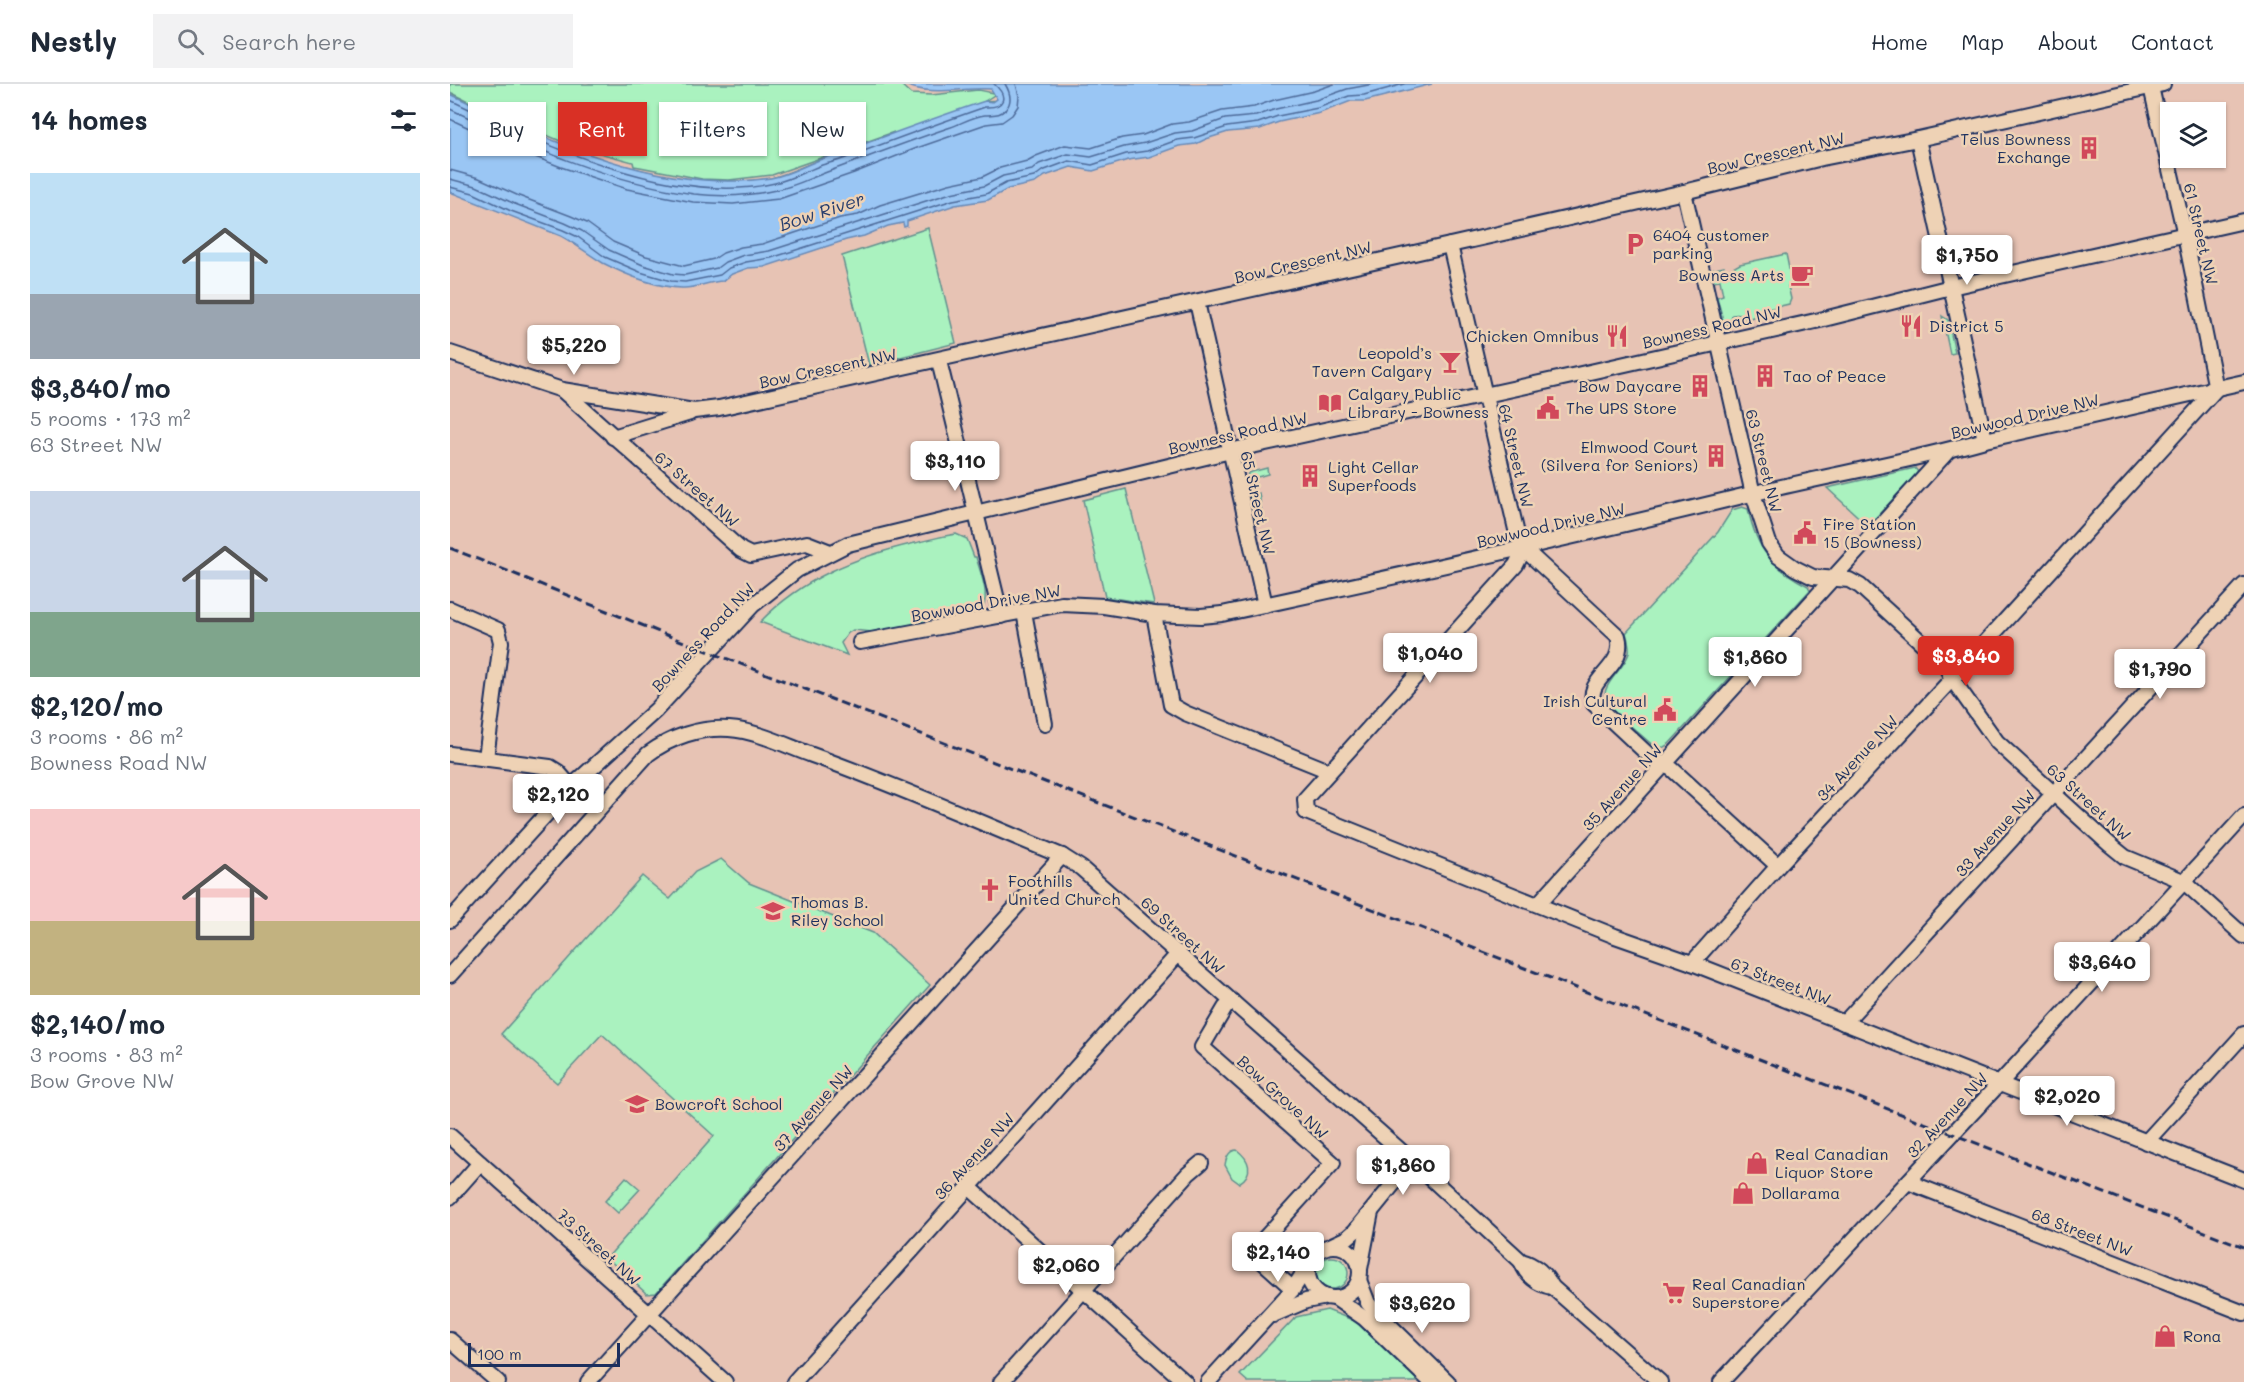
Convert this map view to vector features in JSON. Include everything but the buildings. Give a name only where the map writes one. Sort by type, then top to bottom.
[{"type":"street","name":"Bow Crescent NW","points":[[450,353],[562,390],[694,411],[719,408],[939,361],[1684,192],[1822,158],[2157,86]]},
{"type":"street","name":"61 Street NW","points":[[2157,86],[2216,389]]},
{"type":"street","points":[[1918,139],[1985,440]]},
{"type":"street","name":"63 Street NW","points":[[1684,192],[1753,494],[1769,543],[1778,556],[1794,568],[1813,577],[1849,580],[1860,586],[1945,664],[1952,679],[1997,742],[2125,856],[2182,881],[2244,936]]},
{"type":"street","name":"Bowness Road NW","points":[[450,918],[571,787],[656,710],[753,605],[797,570],[848,544],[1230,451],[1485,396],[2244,221]]},
{"type":"street","name":"64 Street NW","points":[[1450,245],[1517,534],[1524,549],[1618,636],[1620,648],[1617,657],[1594,687],[1592,700],[1597,708],[1654,760],[1672,770],[1778,866]]},
{"type":"street","name":"65 Street NW","points":[[1197,302],[1265,605]]},
{"type":"street","points":[[939,361],[1001,616]]},
{"type":"street","name":"Bowwood Drive NW","points":[[860,642],[1062,604],[1104,606],[1154,614],[1201,616],[1265,605],[1524,549],[1753,494],[1948,451],[1985,440],[2244,382]]},
{"type":"street","name":"34 Avenue NW","points":[[1692,963],[1778,866],[2216,389]]},
{"type":"street","name":"67 Street NW","points":[[562,390],[741,550],[751,555],[807,543],[830,552]]},
{"type":"street","points":[[613,437],[694,411]]},
{"type":"street","name":"35 Avenue NW","points":[[1538,904],[1948,451]]},
{"type":"street","points":[[1154,614],[1171,705],[1185,713],[1329,771],[1515,567],[1524,549]]},
{"type":"street","name":"33 Avenue NW","points":[[1844,1023],[2244,585]]},
{"type":"street","points":[[450,609],[498,630],[501,642],[486,758]]},
{"type":"street","points":[[1024,612],[1045,724]]},
{"type":"street","name":"69 Street NW","points":[[450,975],[640,762],[667,742],[688,734],[720,729],[752,733],[842,766],[1062,856],[1081,868],[1413,1161],[1521,1261],[1531,1263],[1548,1279],[1552,1287],[1660,1382]]},
{"type":"street","points":[[450,754],[550,766],[571,787]]},
{"type":"street","name":"67 Street NW","points":[[1329,771],[1305,799],[1306,812],[1615,936],[1692,963],[2244,1180]]},
{"type":"street","name":"32 Avenue NW","points":[[1721,1382],[1999,1084],[2182,881],[2244,816]]},
{"type":"street","name":"37 Avenue NW","points":[[588,1382],[1062,856]]},
{"type":"street","name":"36 Avenue NW","points":[[794,1382],[1179,953]]},
{"type":"street","name":"Bow Grove NW","points":[[1232,1001],[1225,1008],[1202,1047],[1333,1163],[1252,1252],[1293,1289]]},
{"type":"street","points":[[2146,1142],[2244,1034]]},
{"type":"street","name":"73 Street NW","points":[[450,1136],[725,1382]]},
{"type":"street","points":[[1208,1382],[1293,1289],[1318,1251],[1347,1239],[1413,1161]]},
{"type":"street","points":[[1001,1382],[1201,1162]]},
{"type":"street","points":[[450,1197],[480,1163]]},
{"type":"street","name":"68 Street NW","points":[[1908,1182],[2244,1313]]},
{"type":"street","points":[[969,1186],[1185,1382]]},
{"type":"street","points":[[1268,1317],[1306,1301],[1350,1293],[1360,1275],[1360,1263],[1367,1240],[1371,1212]]},
{"type":"street","points":[[1326,1247],[1342,1247],[1355,1256],[1368,1303],[1448,1382]]},
{"type":"street","points":[[1309,1264],[1309,1281],[1319,1294],[1331,1298],[1364,1318],[1431,1382]]},
{"type":"street","points":[[450,1340],[498,1382]]},
{"type":"green space","points":[[450,84],[900,84],[911,94],[931,95],[978,90],[993,93],[994,95],[985,101],[1001,100],[716,230],[571,156],[594,156],[646,171],[688,179],[730,181],[771,178],[831,156],[866,156],[866,145],[894,132],[866,142],[866,102],[779,102],[779,156],[826,156],[772,175],[729,180],[702,179],[634,166],[633,162],[611,156],[647,156],[647,102],[558,102],[558,140],[546,135],[546,102],[470,102],[450,92]]},
{"type":"green space","points":[[546,138],[558,143],[558,149],[546,143]]},
{"type":"green space","points":[[928,228],[956,343],[869,365],[842,256]]},
{"type":"green space","points":[[1786,254],[1792,283],[1788,286],[1791,299],[1789,304],[1768,309],[1769,313],[1745,319],[1744,314],[1732,315],[1730,326],[1724,324],[1717,297],[1723,295],[1720,280],[1714,281],[1711,270],[1724,267],[1726,272],[1740,264]]},
{"type":"green space","points":[[1942,316],[1948,320],[1955,353],[1950,354]]},
{"type":"green space","points":[[1267,468],[1268,474],[1254,478],[1255,484],[1246,482],[1248,473]]},
{"type":"green space","points":[[1915,468],[1918,472],[1868,526],[1827,488]]},
{"type":"green space","points":[[1126,489],[1154,604],[1105,597],[1083,500]]},
{"type":"green space","points":[[1259,493],[1263,521],[1255,522],[1249,497]]},
{"type":"green space","points":[[1742,507],[1748,509],[1756,536],[1768,556],[1784,572],[1808,586],[1810,590],[1669,744],[1656,748],[1610,708],[1606,701],[1607,687],[1629,653],[1626,633],[1718,532],[1732,510]]},
{"type":"green space","points":[[956,534],[967,539],[980,570],[985,601],[979,612],[872,632],[853,630],[841,643],[847,655],[760,622],[794,593],[831,571],[872,555]]},
{"type":"green space","name":"Bowcroft School","points":[[721,859],[749,883],[873,933],[930,985],[656,1293],[647,1294],[607,1258],[714,1136],[602,1034],[557,1083],[501,1034],[642,876],[670,899],[695,872]]},
{"type":"green space","points":[[1237,1150],[1245,1158],[1249,1171],[1239,1183],[1232,1178],[1225,1165],[1230,1153]]},
{"type":"green space","points":[[626,1177],[640,1189],[618,1213],[605,1201]]},
{"type":"green space","points":[[1332,1257],[1343,1262],[1348,1273],[1343,1284],[1332,1289],[1321,1284],[1316,1273],[1321,1262]]},
{"type":"green space","points":[[1327,1310],[1355,1321],[1419,1382],[1248,1382],[1240,1375],[1296,1317]]},
{"type":"water","name":"Bow River","points":[[903,84],[1432,84],[1365,101],[1351,101],[1320,113],[1279,122],[1260,129],[1228,132],[1196,144],[1179,146],[1149,157],[1128,160],[1093,171],[1071,167],[1045,176],[1035,183],[1008,189],[988,200],[955,205],[907,221],[907,226],[904,227],[903,223],[888,226],[864,236],[764,267],[748,268],[732,274],[723,281],[687,288],[652,283],[631,276],[603,263],[561,236],[450,192],[450,94],[468,102],[468,156],[546,156],[546,137],[558,142],[558,156],[595,156],[647,171],[688,179],[730,181],[784,175],[830,156],[866,156],[866,143],[985,101],[993,102],[997,99],[991,89],[935,91]]},
{"type":"railway","points":[[450,548],[684,642],[2244,1247]]},
{"type":"place","name":"Telus Bowness Exchange","points":[[2089,148]]},
{"type":"place","name":"6404 customer parking","points":[[1635,244]]},
{"type":"place","name":"Bowness Arts","points":[[1802,275]]},
{"type":"place","name":"District 5","points":[[1911,326]]},
{"type":"place","name":"Chicken Omnibus","points":[[1617,336]]},
{"type":"place","name":"Leopold’s Tavern Calgary","points":[[1450,362]]},
{"type":"place","name":"Tao of Peace","points":[[1765,376]]},
{"type":"place","name":"Bow Daycare","points":[[1700,386]]},
{"type":"place","name":"Calgary Public Library - Bowness","points":[[1330,403]]},
{"type":"place","name":"The UPS Store","points":[[1548,408]]},
{"type":"place","name":"Elmwood Court (Silvera for Seniors)","points":[[1716,456]]},
{"type":"place","name":"Light Cellar Superfoods","points":[[1310,476]]},
{"type":"place","name":"Fire Station 15 (Bowness)","points":[[1805,533]]},
{"type":"place","name":"Irish Cultural Centre","points":[[1665,710]]},
{"type":"place","name":"Foothills United Church","points":[[990,890]]},
{"type":"place","name":"Thomas B. Riley School","points":[[773,911]]},
{"type":"place","name":"Bowcroft School","points":[[637,1104]]},
{"type":"place","name":"Real Canadian Liquor Store","points":[[1757,1163]]},
{"type":"place","name":"Dollarama","points":[[1743,1193]]},
{"type":"place","name":"Real Canadian Superstore","points":[[1674,1293]]},
{"type":"place","name":"Rona","points":[[2165,1336]]}]
